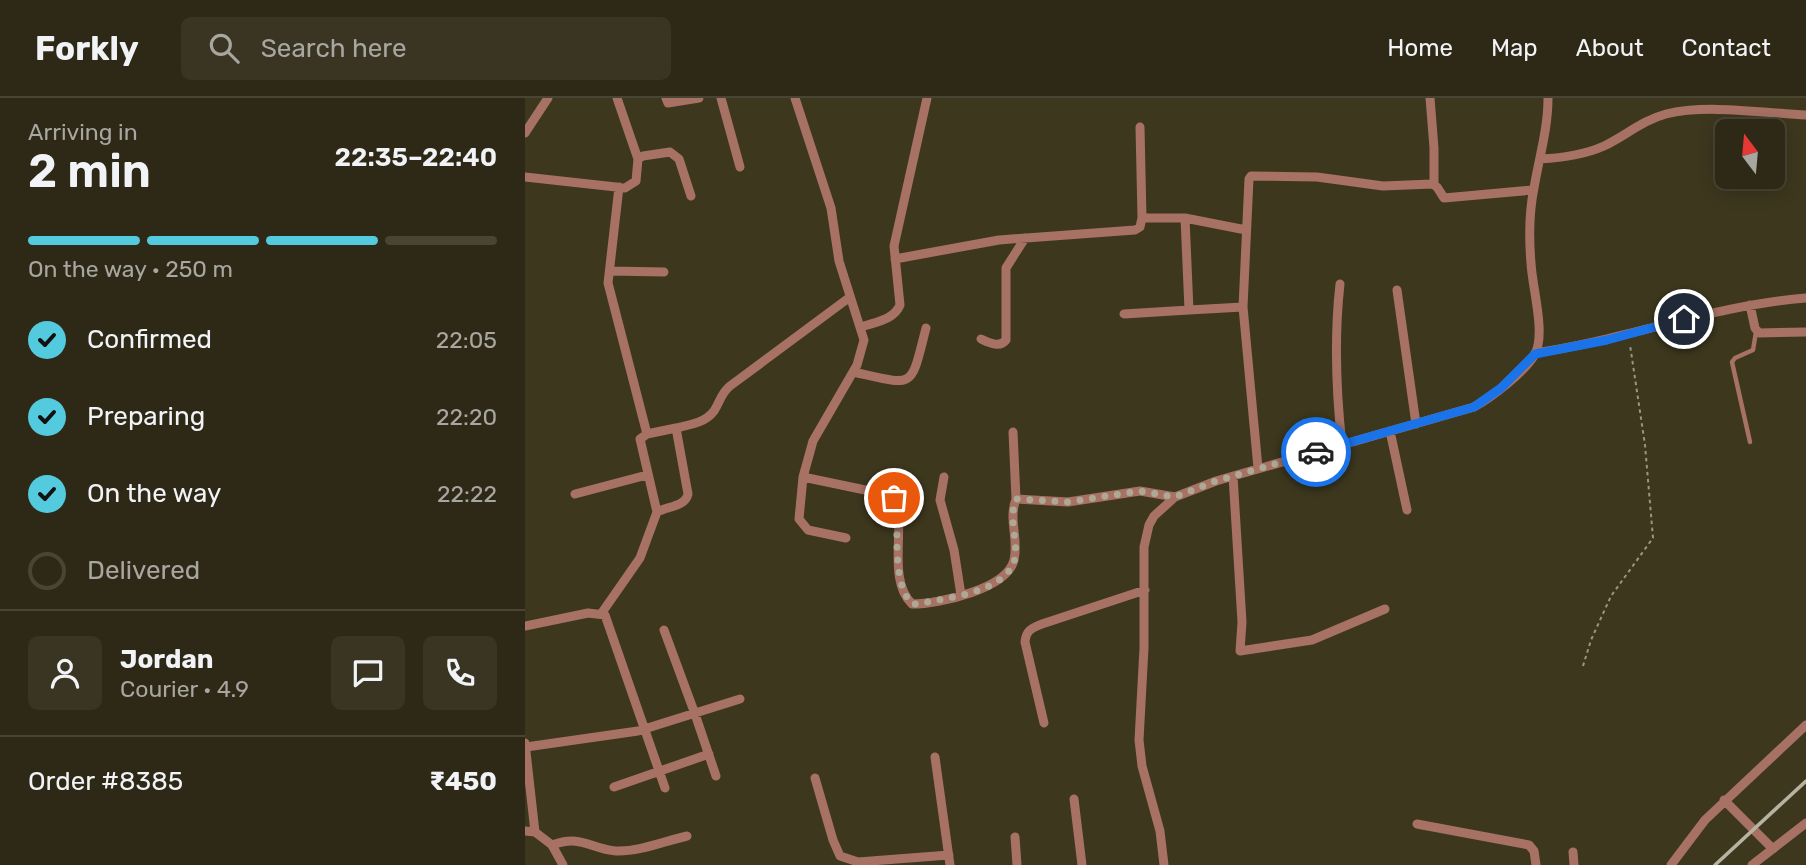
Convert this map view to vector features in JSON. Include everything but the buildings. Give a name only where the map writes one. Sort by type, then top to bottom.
[{"type":"street","points":[[525,133],[548,98]]},
{"type":"street","points":[[525,177],[619,187],[630,186],[636,181],[638,159],[617,98]]},
{"type":"street","points":[[666,98],[668,103],[699,98]]},
{"type":"street","points":[[721,98],[740,167]]},
{"type":"street","points":[[795,98],[831,208],[839,261],[861,327],[863,348],[853,372],[813,441],[798,508],[802,525],[808,530],[846,538]]},
{"type":"street","points":[[861,327],[892,316],[900,304],[894,246],[927,98]]},
{"type":"street","points":[[1430,98],[1434,185],[1444,198],[1533,190]]},
{"type":"street","points":[[1535,354],[1538,333],[1530,227],[1533,190],[1547,121],[1548,98]]},
{"type":"street","points":[[1540,159],[1568,156],[1602,147],[1655,118],[1676,112],[1742,111],[1806,115]]},
{"type":"street","points":[[895,259],[1025,238],[1128,232],[1140,227],[1140,127]]},
{"type":"street","points":[[638,159],[661,152],[675,154],[691,196]]},
{"type":"street","points":[[1258,468],[1243,307],[1251,176],[1317,177],[1395,187],[1434,185]]},
{"type":"street","points":[[619,187],[608,283],[647,434]]},
{"type":"street","points":[[1142,218],[1182,216],[1247,230]]},
{"type":"street","points":[[1185,218],[1189,310]]},
{"type":"street","points":[[981,340],[1002,344],[1006,340],[1006,268],[1025,238]]},
{"type":"street","points":[[610,271],[664,272]]},
{"type":"street","points":[[1340,284],[1336,318],[1342,444]]},
{"type":"street","points":[[1397,290],[1416,424]]},
{"type":"street","points":[[601,614],[640,558],[657,512],[640,439],[647,434],[706,418],[714,411],[723,392],[730,386],[850,297]]},
{"type":"street","points":[[1164,865],[1156,816],[1139,754],[1144,648],[1144,547],[1149,525],[1163,506],[1175,497],[1258,468],[1459,412],[1483,402],[1535,354],[1751,304],[1806,298]]},
{"type":"street","points":[[1751,304],[1756,331],[1767,334],[1806,332]]},
{"type":"street","points":[[1124,314],[1243,307]]},
{"type":"street","points":[[853,372],[898,382],[911,377],[926,328]]},
{"type":"street","points":[[657,512],[687,499],[676,428]]},
{"type":"street","points":[[803,477],[894,498],[897,512],[898,561],[909,601],[917,604],[961,595],[987,587],[1005,576],[1015,559],[1011,516],[1016,499],[1013,432]]},
{"type":"street","points":[[1390,432],[1407,510]]},
{"type":"street","points":[[575,494],[647,475]]},
{"type":"street","points":[[1233,476],[1242,622],[1240,651],[1312,640],[1385,609]]},
{"type":"street","points":[[944,477],[940,500],[954,550],[961,595]]},
{"type":"street","points":[[1016,499],[1068,502],[1140,491],[1175,497]]},
{"type":"street","points":[[1044,723],[1025,642],[1025,635],[1030,628],[1145,590]]},
{"type":"street","points":[[525,626],[589,613],[605,615],[665,788]]},
{"type":"street","points":[[664,630],[716,776]]},
{"type":"street","points":[[563,865],[552,845],[530,831],[525,745],[589,740],[646,729],[740,699]]},
{"type":"street","points":[[1671,865],[1724,800],[1806,725]]},
{"type":"street","points":[[614,787],[709,754]]},
{"type":"street","points":[[935,757],[950,865]]},
{"type":"street","points":[[815,778],[840,856],[858,862],[949,855]]},
{"type":"street","points":[[1074,799],[1082,865]]},
{"type":"street","points":[[1724,800],[1773,849]]},
{"type":"street","points":[[1752,865],[1806,823]]},
{"type":"street","points":[[1417,824],[1529,845],[1534,851],[1536,865]]},
{"type":"street","points":[[552,845],[572,840],[614,850],[626,850],[687,836]]},
{"type":"street","points":[[1015,837],[1017,865]]},
{"type":"street","points":[[1573,852],[1574,865]]},
{"type":"lane","points":[[1750,442],[1732,362],[1753,349],[1756,331]]},
{"type":"path","points":[[1583,666],[1591,640],[1611,596],[1649,544],[1654,531],[1645,445],[1627,334]]},
{"type":"railway","points":[[1715,865],[1806,781]]},
{"type":"way so far","points":[[894,498],[897,502],[898,561],[901,576],[907,598],[912,604],[917,604],[975,592],[1005,576],[1015,559],[1011,516],[1016,499],[1068,502],[1140,491],[1175,497],[1216,481],[1316,452]]},
{"type":"route","points":[[1316,452],[1474,407],[1501,388],[1535,354],[1607,340],[1684,319]]}]
